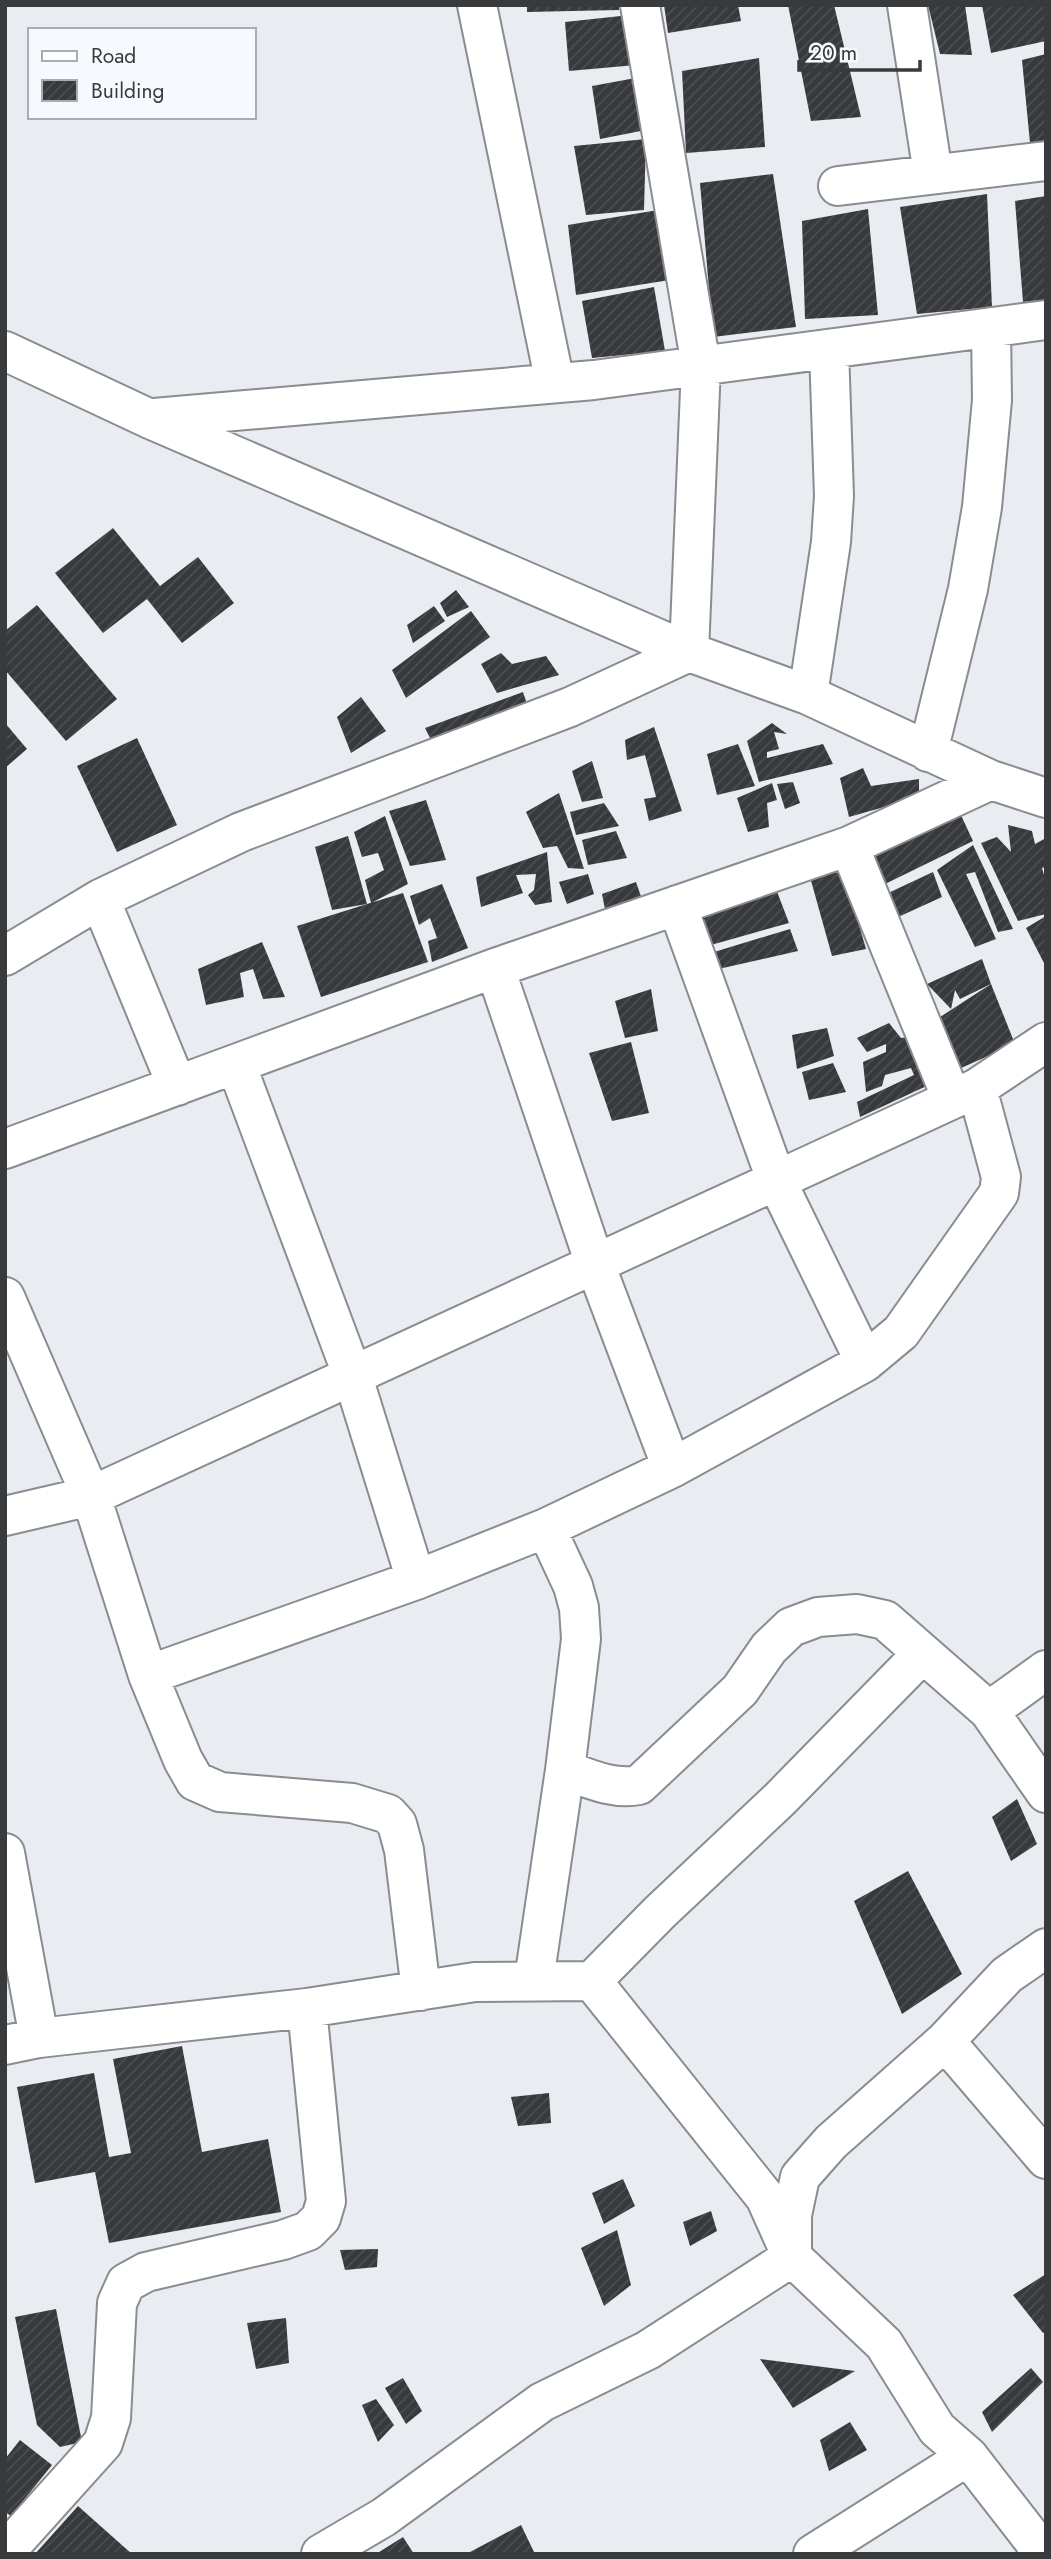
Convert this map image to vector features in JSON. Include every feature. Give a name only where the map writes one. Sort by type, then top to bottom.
[{"type":"street","points":[[477,5],[555,383]]},
{"type":"street","points":[[639,5],[701,366],[689,652]]},
{"type":"street","points":[[907,5],[933,174]]},
{"type":"street","points":[[838,186],[1046,161]]},
{"type":"street","points":[[150,419],[555,383],[1046,320]]},
{"type":"street","points":[[928,752],[968,589],[982,507],[992,400],[991,327]]},
{"type":"street","points":[[808,695],[831,542],[834,496],[829,349]]},
{"type":"street","points":[[5,351],[150,419],[689,652],[808,695],[991,780],[1046,798]]},
{"type":"street","points":[[5,956],[100,899],[242,832],[570,707],[689,652]]},
{"type":"street","points":[[5,1149],[495,968],[849,846],[991,780]]},
{"type":"street","points":[[148,1675],[416,1580],[546,1528],[672,1468],[865,1362],[901,1332],[999,1193],[1001,1177],[849,846]]},
{"type":"street","points":[[100,899],[177,1086]]},
{"type":"street","points":[[677,905],[777,1182],[865,1362]]},
{"type":"street","points":[[495,968],[595,1264],[672,1468]]},
{"type":"street","points":[[5,1516],[91,1496],[352,1374],[777,1182],[1041,1055]]},
{"type":"street","points":[[236,1064],[352,1374],[416,1580]]},
{"type":"street","points":[[5,1297],[91,1496],[148,1675],[183,1760],[195,1781],[220,1792],[352,1803],[387,1814],[397,1824],[404,1850],[421,1991]]},
{"type":"street","points":[[534,1980],[581,1639],[579,1608],[573,1586],[546,1528]]},
{"type":"street","points":[[565,1770],[609,1785],[624,1788],[639,1785],[740,1690],[769,1648],[791,1627],[818,1617],[857,1614],[885,1620],[989,1712],[1046,1793]]},
{"type":"street","points":[[5,1853],[22,2042],[307,2008],[475,1982],[592,1981],[660,1912],[780,1799],[922,1654]]},
{"type":"street","points":[[989,1712],[1046,1670]]},
{"type":"street","points":[[792,2257],[792,2215],[800,2177],[831,2142],[945,2041],[1007,1975],[1046,1948]]},
{"type":"street","points":[[592,1981],[765,2197],[792,2257],[884,2344],[937,2429],[968,2456],[1034,2541],[1041,2554]]},
{"type":"street","points":[[5,2552],[103,2443],[111,2418],[117,2303],[126,2283],[146,2272],[283,2240],[308,2231],[321,2218],[326,2201],[307,2008]]},
{"type":"street","points":[[945,2041],[1046,2159]]},
{"type":"street","points":[[321,2554],[384,2517],[542,2402],[648,2350],[792,2257]]},
{"type":"street","points":[[813,2554],[968,2456]]},
{"type":"building","points":[[527,5],[619,5],[619,10],[527,12]]},
{"type":"building","points":[[664,5],[738,5],[741,21],[668,33]]},
{"type":"building","points":[[788,5],[834,5],[861,117],[811,121]]},
{"type":"building","points":[[928,5],[965,5],[972,55],[940,54]]},
{"type":"building","points":[[982,5],[1046,5],[1046,41],[991,53]]},
{"type":"building","points":[[630,15],[636,65],[569,71],[565,22]]},
{"type":"building","points":[[1046,54],[1046,140],[1030,143],[1022,60]]},
{"type":"building","points":[[759,58],[765,147],[686,153],[682,71]]},
{"type":"building","points":[[641,77],[646,130],[600,139],[592,86]]},
{"type":"building","points":[[646,139],[644,210],[586,215],[574,146]]},
{"type":"building","points":[[773,174],[796,327],[713,337],[700,183]]},
{"type":"building","points":[[987,194],[992,307],[917,314],[900,207]]},
{"type":"building","points":[[1046,196],[1046,300],[1023,302],[1015,201]]},
{"type":"building","points":[[868,209],[878,315],[805,319],[802,221]]},
{"type":"building","points":[[658,210],[676,279],[576,295],[568,225]]},
{"type":"building","points":[[654,287],[665,351],[592,358],[582,301]]},
{"type":"building","points":[[113,528],[160,586],[198,557],[234,603],[182,643],[147,599],[103,633],[55,573]]},
{"type":"building","points":[[456,590],[469,607],[447,617],[440,603]]},
{"type":"building","points":[[37,605],[117,699],[66,741],[5,670],[5,631]]},
{"type":"building","points":[[434,606],[445,621],[413,643],[407,625]]},
{"type":"building","points":[[471,611],[490,637],[406,698],[392,670]]},
{"type":"building","points":[[501,653],[512,664],[546,656],[559,675],[497,693],[481,664]]},
{"type":"building","points":[[523,692],[528,707],[434,746],[425,728]]},
{"type":"building","points":[[361,697],[386,731],[351,753],[337,717]]},
{"type":"building","points":[[5,723],[27,749],[5,768]]},
{"type":"building","points":[[772,723],[787,734],[774,732],[779,749],[767,752],[767,758],[823,744],[833,764],[759,782],[747,741]]},
{"type":"building","points":[[654,727],[682,811],[649,821],[644,799],[656,797],[645,755],[627,760],[625,740]]},
{"type":"building","points":[[137,738],[177,825],[117,852],[77,766]]},
{"type":"building","points":[[738,744],[755,786],[717,795],[707,754]]},
{"type":"building","points":[[592,761],[603,798],[582,802],[572,771]]},
{"type":"building","points":[[863,768],[871,786],[919,779],[919,797],[849,817],[840,778]]},
{"type":"building","points":[[793,782],[800,803],[785,809],[777,784]]},
{"type":"building","points":[[772,783],[777,800],[767,803],[769,827],[748,832],[737,798]]},
{"type":"building","points":[[559,793],[584,869],[568,868],[557,846],[543,848],[526,812]]},
{"type":"building","points":[[426,800],[446,860],[410,866],[389,811]]},
{"type":"building","points":[[604,803],[619,826],[576,835],[570,812]]},
{"type":"building","points":[[959,811],[973,841],[885,884],[874,852]]},
{"type":"building","points":[[385,816],[408,884],[371,903],[365,880],[384,870],[378,853],[362,857],[354,832]]},
{"type":"building","points":[[1008,825],[1032,831],[1035,844],[1046,838],[1046,867],[1042,868],[1046,882],[1046,914],[1018,921],[981,843],[997,837],[1011,852]]},
{"type":"building","points":[[616,831],[627,858],[588,865],[582,840]]},
{"type":"building","points":[[348,836],[367,904],[332,910],[315,847]]},
{"type":"building","points":[[973,845],[1013,929],[998,932],[975,872],[966,874],[996,939],[975,947],[937,870]]},
{"type":"building","points":[[547,852],[552,902],[535,905],[528,895],[534,890],[536,874],[516,875],[523,893],[481,907],[476,877]]},
{"type":"building","points":[[843,870],[866,949],[832,956],[810,877]]},
{"type":"building","points":[[933,872],[942,897],[896,918],[886,894]]},
{"type":"building","points":[[588,874],[594,894],[567,904],[559,882]]},
{"type":"building","points":[[636,882],[643,902],[605,909],[602,894]]},
{"type":"building","points":[[442,884],[468,948],[432,962],[428,941],[437,938],[430,918],[419,925],[410,896]]},
{"type":"building","points":[[776,889],[789,923],[711,945],[698,913]]},
{"type":"building","points":[[403,893],[428,962],[321,997],[297,926]]},
{"type":"building","points":[[1046,916],[1046,967],[1026,928]]},
{"type":"building","points":[[790,929],[798,951],[714,970],[714,952]]},
{"type":"building","points":[[262,942],[285,997],[263,999],[253,969],[240,973],[244,997],[206,1005],[198,969]]},
{"type":"building","points":[[982,959],[991,984],[960,999],[955,990],[951,1009],[927,984]]},
{"type":"building","points":[[991,984],[1015,1044],[961,1068],[937,1019]]},
{"type":"building","points":[[651,989],[658,1031],[625,1038],[615,1001]]},
{"type":"building","points":[[889,1023],[901,1038],[916,1036],[933,1083],[860,1117],[857,1102],[914,1075],[911,1068],[885,1075],[882,1086],[866,1092],[863,1062],[886,1052],[886,1044],[867,1052],[857,1038]]},
{"type":"building","points":[[827,1028],[834,1056],[797,1069],[792,1035]]},
{"type":"building","points":[[631,1042],[649,1113],[612,1121],[589,1053]]},
{"type":"building","points":[[833,1063],[846,1092],[809,1100],[802,1072]]},
{"type":"building","points":[[1017,1799],[1037,1844],[1011,1861],[992,1817]]},
{"type":"building","points":[[908,1871],[962,1974],[902,2014],[854,1901]]},
{"type":"building","points":[[182,2046],[202,2152],[268,2139],[281,2212],[109,2243],[95,2172],[35,2183],[17,2087],[94,2073],[109,2157],[131,2153],[113,2059]]},
{"type":"building","points":[[549,2093],[551,2123],[518,2126],[511,2097]]},
{"type":"building","points":[[623,2179],[635,2206],[604,2224],[592,2193]]},
{"type":"building","points":[[711,2211],[717,2231],[690,2246],[683,2222]]},
{"type":"building","points":[[617,2230],[631,2285],[604,2306],[581,2248]]},
{"type":"building","points":[[378,2249],[377,2267],[345,2270],[340,2250]]},
{"type":"building","points":[[1046,2274],[1046,2331],[1043,2333],[1013,2295]]},
{"type":"building","points":[[56,2309],[82,2442],[60,2447],[37,2425],[15,2317]]},
{"type":"building","points":[[286,2318],[289,2363],[256,2369],[247,2323]]},
{"type":"building","points":[[760,2359],[855,2371],[793,2408]]},
{"type":"building","points":[[1031,2368],[1043,2382],[992,2432],[982,2412]]},
{"type":"building","points":[[403,2378],[422,2411],[406,2424],[385,2388]]},
{"type":"building","points":[[376,2399],[394,2425],[378,2442],[362,2405]]},
{"type":"building","points":[[850,2422],[867,2450],[829,2471],[820,2440]]},
{"type":"building","points":[[20,2440],[52,2465],[11,2516],[5,2512],[5,2459]]},
{"type":"building","points":[[78,2506],[132,2554],[35,2554]]},
{"type":"building","points":[[521,2525],[535,2554],[471,2554],[470,2552]]},
{"type":"building","points":[[403,2537],[414,2554],[376,2554]]}]
